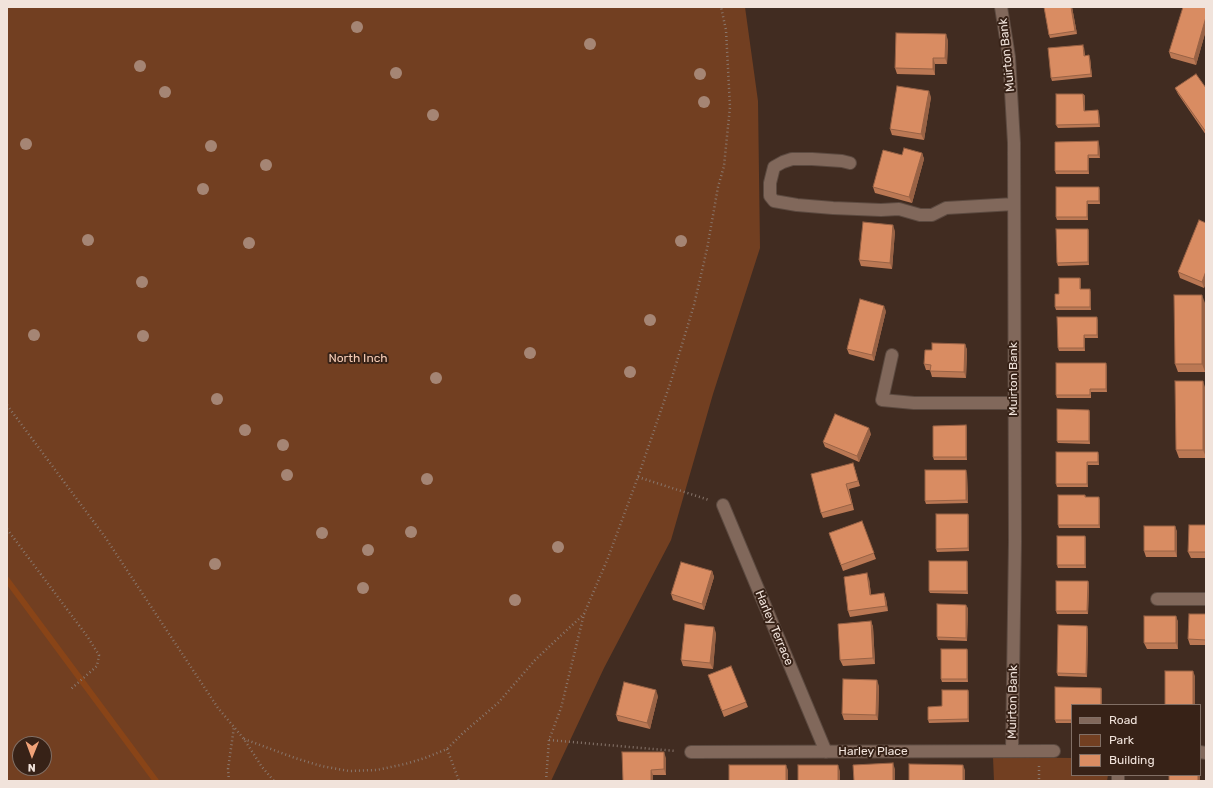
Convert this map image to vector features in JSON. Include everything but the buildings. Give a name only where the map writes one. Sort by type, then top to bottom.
[{"type":"street","name":"Muirton Bank","points":[[1001,7],[1010,64],[1014,143],[1015,542],[1012,751]]},
{"type":"street","points":[[850,163],[812,159],[792,159],[783,162],[774,167],[770,183],[770,196],[774,201],[797,205],[881,210],[899,209],[920,215],[932,215],[946,208],[1014,204]]},
{"type":"street","points":[[892,355],[882,400],[914,403],[1014,403]]},
{"type":"street","name":"Harley Terrace","points":[[722,505],[826,752]]},
{"type":"street","points":[[1157,599],[1206,599]]},
{"type":"street","name":"Harley Place","points":[[691,752],[1054,751]]},
{"type":"path","points":[[546,781],[550,740],[561,708],[584,614],[608,558],[670,384],[694,305],[707,249],[718,187],[724,166],[730,107],[726,30],[721,7]]},
{"type":"path","points":[[7,405],[105,537],[218,708],[244,739],[262,767],[274,781]]},
{"type":"path","points":[[638,477],[722,505]]},
{"type":"path","points":[[7,529],[87,636],[99,655],[97,666],[71,689]]},
{"type":"path","points":[[244,739],[294,758],[321,766],[349,771],[377,770],[405,764],[447,749],[498,703],[536,659],[584,614]]},
{"type":"path","points":[[229,781],[228,769],[234,726]]},
{"type":"path","points":[[550,740],[691,752]]},
{"type":"path","points":[[447,749],[459,781]]},
{"type":"green space","name":"North Inch","points":[[7,7],[745,7],[758,101],[760,248],[713,394],[671,540],[604,668],[551,781],[7,781]]},
{"type":"green space","points":[[993,757],[1071,758],[1071,776],[1108,776],[1107,781],[994,781]]},
{"type":"waterway","points":[[7,580],[156,781]]}]
